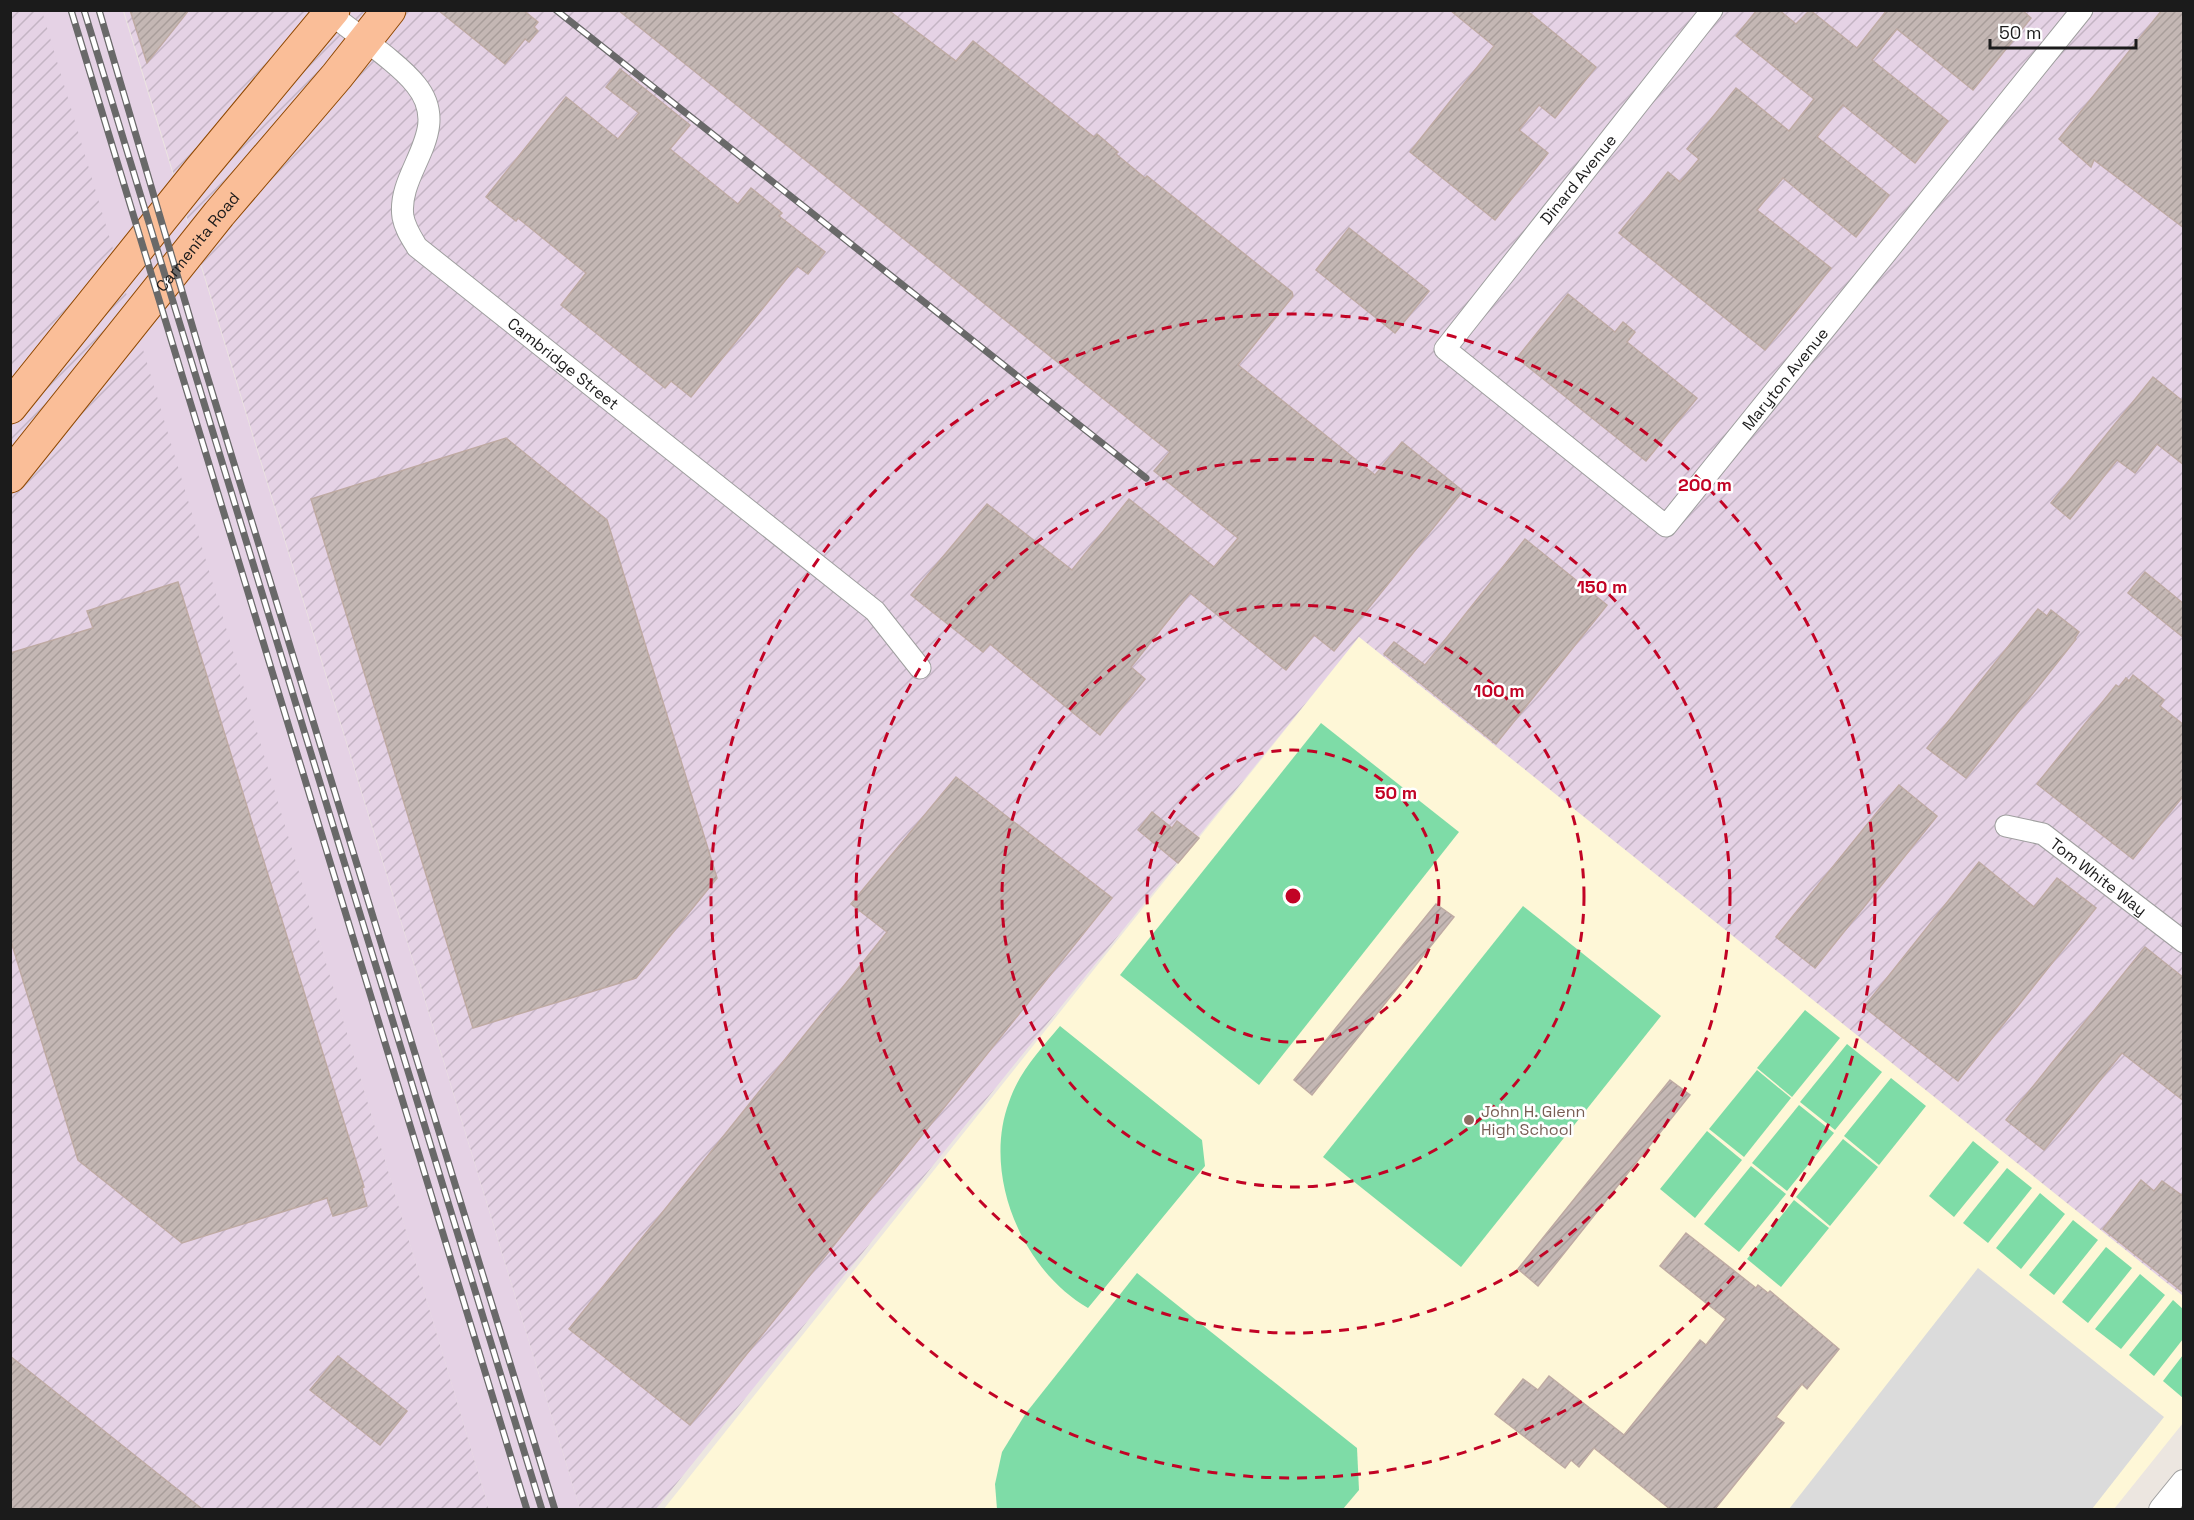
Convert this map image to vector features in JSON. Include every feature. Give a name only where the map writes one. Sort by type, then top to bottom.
[{"type":"main road","name":"Carmenita Road","points":[[10,476],[219,214],[389,10]]},
{"type":"main road","points":[[10,407],[201,169],[332,12]]},
{"type":"street","name":"Dinard Avenue","points":[[1445,349],[1712,10]]},
{"type":"street","name":"Maryton Avenue","points":[[1445,349],[1666,526],[2082,10]]},
{"type":"street","name":"Cambridge Street","points":[[332,12],[417,86],[429,110],[429,131],[408,185],[403,215],[417,246],[875,611],[920,668]]},
{"type":"street","name":"Tom White Way","points":[[2006,826],[2043,834],[2184,942]]},
{"type":"street","points":[[2162,1509],[2184,1483]]},
{"type":"shaded area","points":[[10,11],[43,11],[489,1509],[11,1509]]},
{"type":"shaded area","points":[[42,11],[123,11],[580,1509],[489,1509]]},
{"type":"shaded area","points":[[124,11],[2183,11],[2183,1296],[1359,637],[656,1509],[580,1509]]},
{"type":"shaded area","name":"John H. Glenn High School","points":[[1359,637],[2183,1296],[2183,1423],[2114,1509],[663,1510]]},
{"type":"shaded area","points":[[1978,1268],[2164,1417],[2092,1509],[1789,1509]]},
{"type":"green space","points":[[1321,723],[1459,832],[1259,1085],[1120,975]]},
{"type":"green space","points":[[1523,906],[1661,1016],[1461,1267],[1323,1157]]},
{"type":"green space","points":[[1805,1010],[1840,1038],[1792,1097],[1757,1068]]},
{"type":"green space","points":[[1060,1026],[1202,1140],[1205,1166],[1088,1308],[1065,1291],[1044,1270],[1027,1245],[1014,1218],[1005,1189],[1001,1160],[1002,1130],[1013,1091],[1031,1062]]},
{"type":"green space","points":[[1847,1044],[1882,1072],[1835,1130],[1800,1102]]},
{"type":"green space","points":[[1757,1070],[1791,1098],[1744,1157],[1709,1129]]},
{"type":"green space","points":[[1891,1078],[1926,1106],[1879,1165],[1844,1136]]},
{"type":"green space","points":[[1799,1105],[1834,1133],[1787,1191],[1752,1163]]},
{"type":"green space","points":[[1707,1131],[1742,1160],[1695,1218],[1660,1189]]},
{"type":"green space","points":[[1843,1139],[1878,1167],[1830,1226],[1796,1197]]},
{"type":"green space","points":[[1973,1141],[1999,1162],[1954,1217],[1929,1196]]},
{"type":"green space","points":[[1751,1166],[1786,1194],[1739,1252],[1704,1224]]},
{"type":"green space","points":[[2007,1168],[2032,1188],[1988,1243],[1963,1223]]},
{"type":"green space","points":[[2040,1193],[2065,1214],[2021,1269],[1996,1248]]},
{"type":"green space","points":[[1794,1200],[1829,1228],[1781,1287],[1747,1259]]},
{"type":"green space","points":[[2073,1220],[2098,1240],[2054,1295],[2029,1275]]},
{"type":"green space","points":[[2106,1247],[2132,1268],[2088,1323],[2062,1302]]},
{"type":"green space","points":[[1137,1273],[1357,1448],[1359,1490],[1343,1509],[997,1509],[995,1484],[1002,1452],[1026,1413]]},
{"type":"green space","points":[[2140,1274],[2165,1295],[2121,1349],[2095,1329]]},
{"type":"green space","points":[[2173,1300],[2183,1309],[2183,1339],[2154,1376],[2129,1355]]},
{"type":"green space","points":[[2183,1355],[2183,1398],[2163,1381]]},
{"type":"building","points":[[130,10],[189,10],[147,63]]},
{"type":"building","points":[[438,10],[523,10],[538,22],[534,27],[538,31],[529,42],[525,39],[505,64]]},
{"type":"building","points":[[618,10],[888,10],[956,61],[973,41],[1094,137],[1097,134],[1118,152],[1116,154],[1145,178],[1147,176],[1292,292],[1293,296],[1238,365],[1375,475],[1402,442],[1463,491],[1334,651],[1314,635],[1286,670],[1190,593],[1131,667],[1145,679],[1100,735],[990,644],[983,652],[911,595],[987,504],[1072,570],[1129,499],[1214,567],[1238,538],[1154,471],[1170,452]]},
{"type":"building","points":[[1450,10],[1526,10],[1596,67],[1555,118],[1539,105],[1519,130],[1548,153],[1495,220],[1410,152],[1494,46]]},
{"type":"building","points":[[1757,10],[1779,10],[1796,24],[1810,10],[1857,48],[1887,10],[2022,10],[2031,18],[1973,90],[1897,29],[1872,60],[1948,121],[1915,163],[1843,105],[1817,137],[1889,195],[1856,237],[1783,178],[1757,210],[1831,268],[1765,350],[1619,233],[1668,172],[1680,182],[1699,159],[1687,149],[1736,88],[1789,131],[1814,99],[1736,36]]},
{"type":"building","points":[[2162,10],[2184,10],[2184,228],[2094,160],[2091,167],[2059,139]]},
{"type":"building","points":[[620,69],[690,125],[670,149],[738,204],[751,188],[782,213],[779,216],[825,252],[808,274],[797,266],[691,397],[671,381],[665,388],[561,305],[586,273],[518,218],[516,221],[486,197],[566,97],[618,139],[639,113],[606,87]]},
{"type":"building","points":[[1349,228],[1429,291],[1395,333],[1316,270]]},
{"type":"building","points":[[1568,294],[1615,332],[1623,322],[1635,332],[1627,342],[1697,398],[1646,461],[1517,358]]},
{"type":"building","points":[[2153,377],[2184,402],[2184,465],[2157,444],[2135,473],[2117,460],[2070,519],[2051,503]]},
{"type":"building","points":[[506,438],[607,520],[717,878],[636,978],[473,1028],[311,499]]},
{"type":"building","points":[[1525,539],[1607,605],[1496,744],[1384,654],[1394,642],[1425,665]]},
{"type":"building","points":[[2145,572],[2184,604],[2184,638],[2128,593]]},
{"type":"building","points":[[178,582],[364,1187],[362,1188],[367,1206],[333,1216],[327,1198],[182,1243],[78,1160],[10,938],[10,653],[93,628],[87,611]]},
{"type":"building","points":[[2038,609],[2047,616],[2051,610],[2079,632],[2076,639],[1966,778],[1927,748]]},
{"type":"building","points":[[2133,675],[2164,700],[2160,706],[2184,725],[2184,795],[2133,859],[2037,784],[2116,685],[2119,687],[2126,678],[2129,681]]},
{"type":"building","points":[[956,777],[1112,898],[690,1425],[569,1329],[887,932],[851,904]]},
{"type":"building","points":[[1899,785],[1937,816],[1815,968],[1776,937]]},
{"type":"building","points":[[1152,812],[1172,828],[1177,821],[1199,838],[1178,863],[1138,830]]},
{"type":"building","points":[[1979,862],[2034,907],[2057,878],[2096,908],[1958,1081],[1864,1007]]},
{"type":"building","points":[[1436,904],[1454,917],[1312,1095],[1294,1080]]},
{"type":"building","points":[[2145,947],[2184,978],[2184,1101],[2122,1053],[2044,1150],[2006,1120]]},
{"type":"building","points":[[1670,1080],[1690,1095],[1538,1286],[1518,1269]]},
{"type":"building","points":[[2141,1180],[2154,1191],[2162,1181],[2184,1197],[2184,1293],[2103,1229]]},
{"type":"building","points":[[1686,1233],[1756,1288],[1758,1285],[1768,1293],[1770,1291],[1839,1349],[1807,1389],[1802,1384],[1776,1417],[1784,1423],[1715,1509],[1670,1509],[1594,1448],[1579,1467],[1571,1460],[1565,1468],[1495,1414],[1523,1379],[1538,1390],[1549,1376],[1624,1435],[1700,1340],[1706,1345],[1726,1319],[1660,1266]]},
{"type":"building","points":[[10,1356],[202,1509],[10,1509]]},
{"type":"building","points":[[338,1356],[407,1411],[380,1445],[310,1390]]},
{"type":"railway","points":[[71,10],[527,1510]]},
{"type":"railway","points":[[84,10],[542,1510]]},
{"type":"railway","points":[[99,10],[205,369],[555,1510]]},
{"type":"railway","points":[[556,10],[1146,478]]},
{"type":"place","name":"John H. Glenn High School","points":[[1469,1120]]}]
